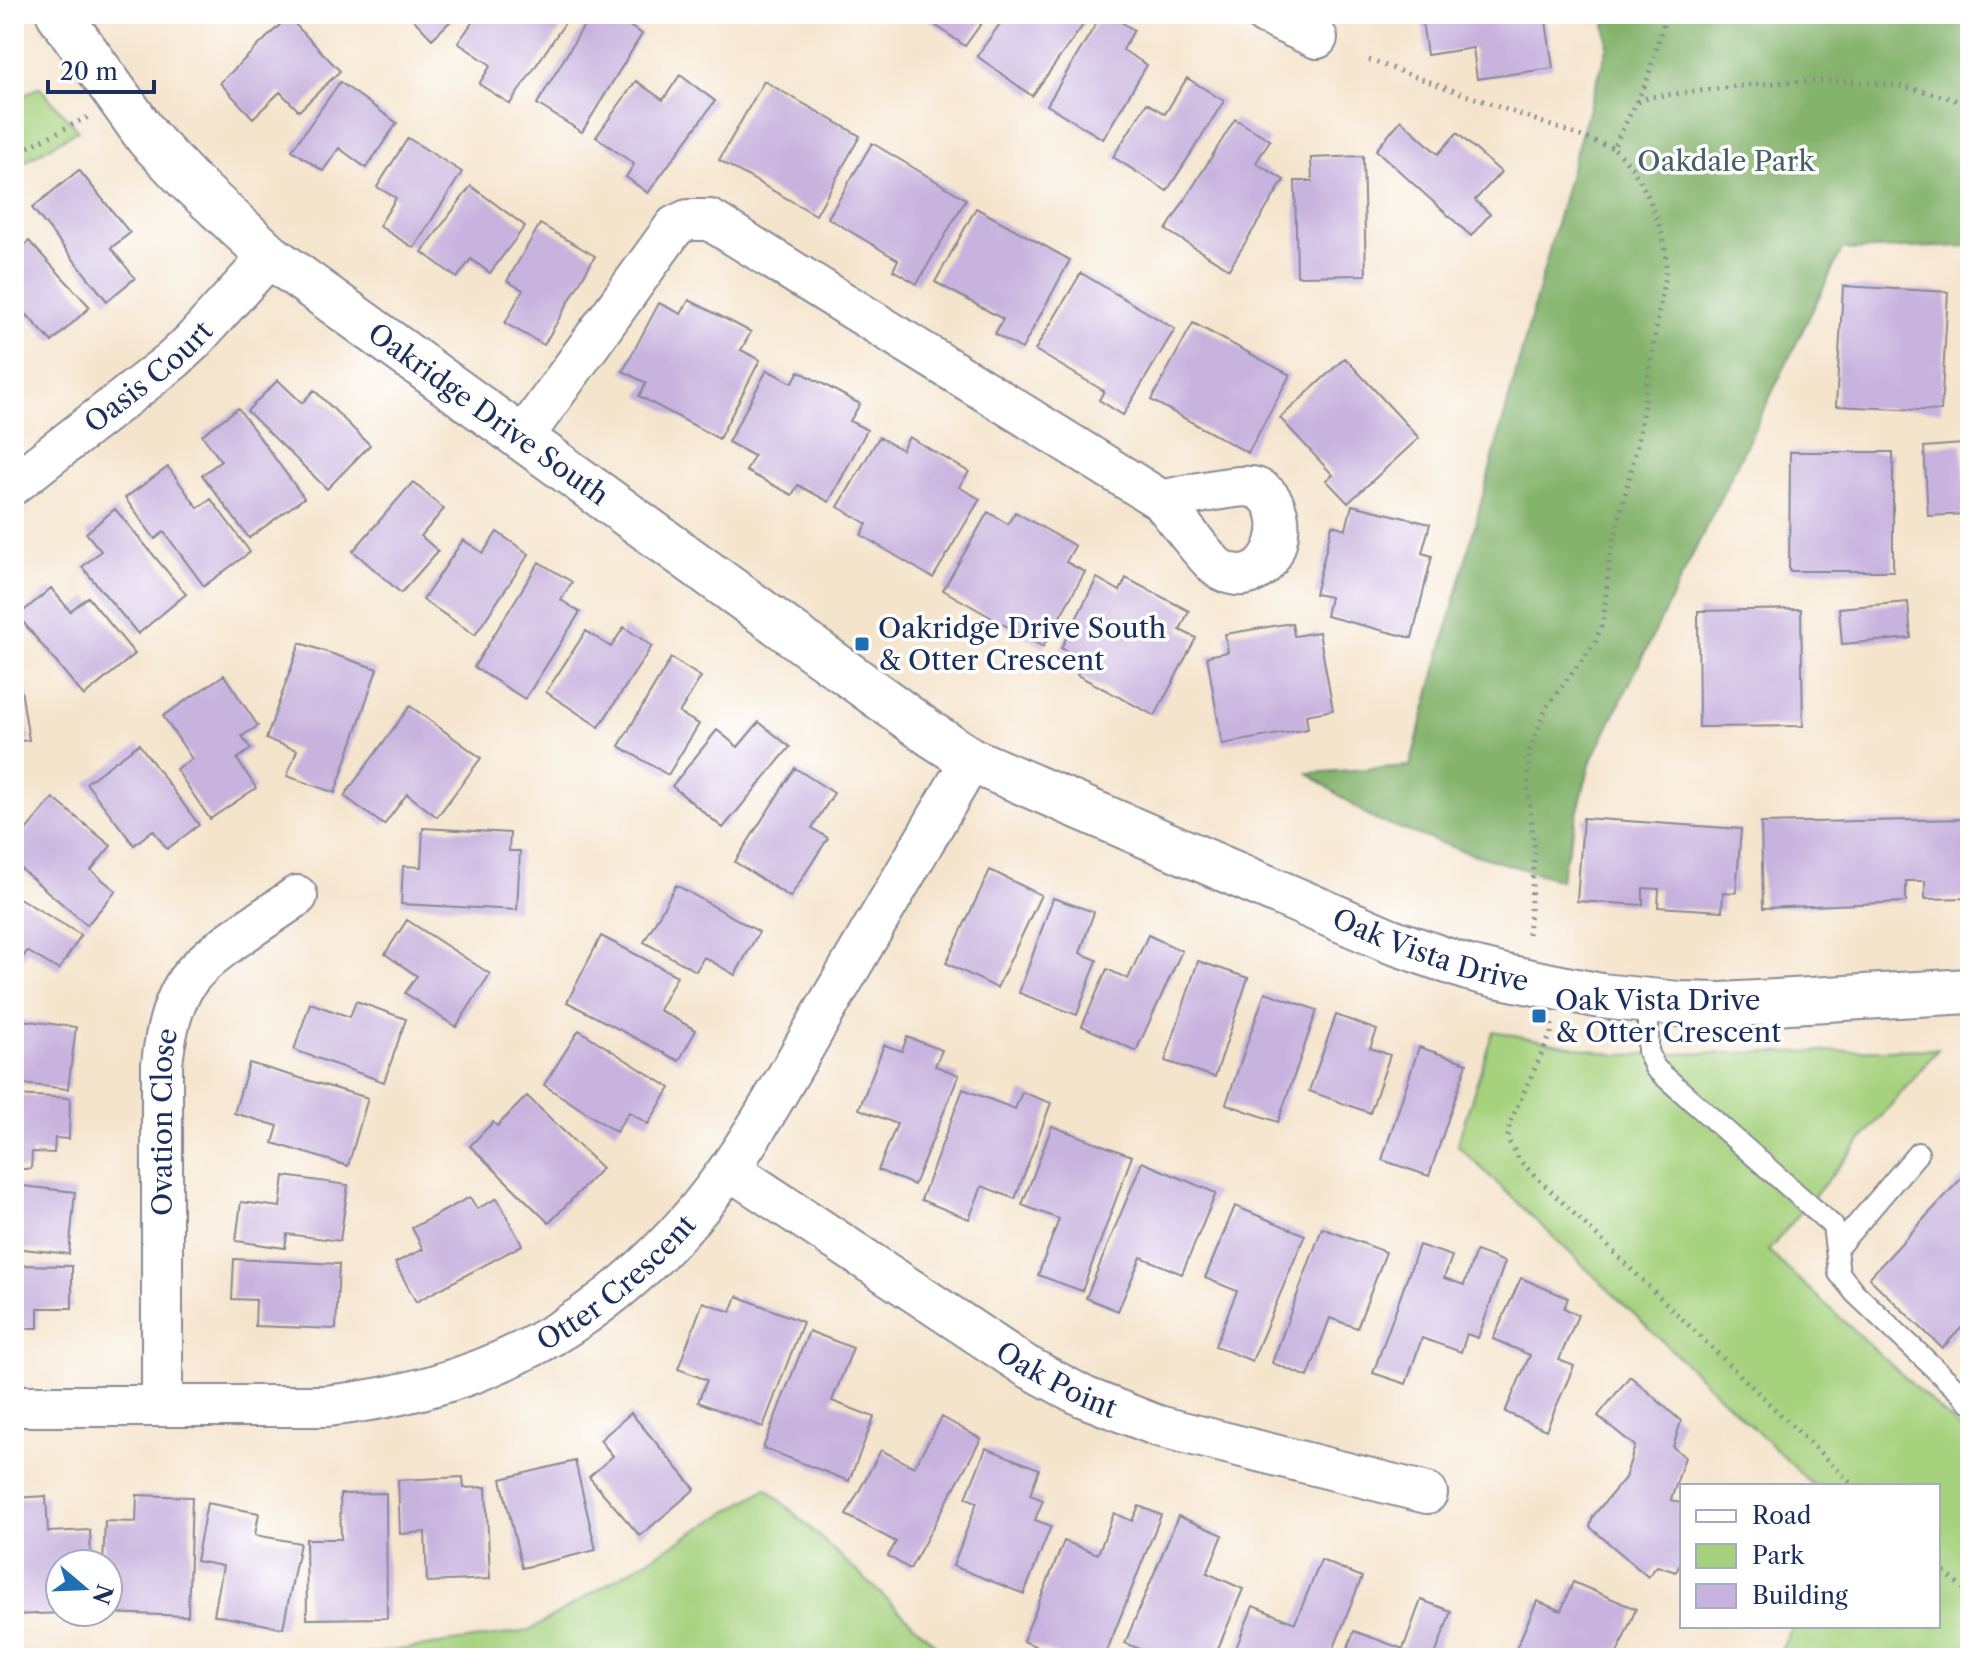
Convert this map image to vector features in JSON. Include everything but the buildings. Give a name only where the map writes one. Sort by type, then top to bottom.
[{"type":"street","name":"Oakridge Drive South","points":[[59,14],[148,138],[270,256],[521,440],[971,760]]},
{"type":"street","points":[[1265,14],[1317,38]]},
{"type":"street","points":[[521,440],[675,226],[688,220],[710,220],[739,235],[1162,501]]},
{"type":"street","name":"Oasis Court","points":[[14,484],[192,342],[270,256]]},
{"type":"street","name":"Oak Vista Drive","points":[[971,760],[1377,935],[1468,968],[1555,987],[1648,1001],[1721,1005],[1970,991]]},
{"type":"street","name":"Otter Crescent","points":[[14,1406],[326,1406],[370,1402],[445,1383],[541,1344],[635,1275],[671,1239],[729,1169],[787,1076],[971,760]]},
{"type":"street","name":"Ovation Close","points":[[162,1406],[164,1039],[188,980],[216,954],[297,896]]},
{"type":"street","name":"Oak Point","points":[[729,1169],[1026,1366],[1084,1397],[1158,1426],[1427,1493]]},
{"type":"lane","points":[[1648,1001],[1648,1051],[1651,1062],[1698,1108],[1833,1226],[1839,1273],[1855,1293],[1970,1402]]},
{"type":"lane","points":[[1837,1248],[1918,1153]]},
{"type":"path","points":[[1613,148],[1638,102],[1656,54],[1666,14]]},
{"type":"path","points":[[1369,60],[1613,148],[1627,158],[1663,235],[1666,251],[1652,363],[1637,446],[1610,555],[1603,622],[1595,642],[1546,708],[1529,752],[1528,789],[1535,853],[1528,934]]},
{"type":"path","points":[[1638,102],[1649,97],[1779,82],[1823,81],[1872,83],[1934,92],[1970,106]]},
{"type":"path","points":[[14,154],[80,123],[94,112]]},
{"type":"path","points":[[1553,1017],[1551,1034],[1509,1124],[1508,1140],[1521,1162],[1852,1484]]},
{"type":"path","points":[[1940,1569],[1970,1594]]},
{"type":"green space","name":"Oakdale Park","points":[[1604,14],[1970,14],[1970,246],[1842,250],[1590,764],[1560,880],[1466,852],[1371,818],[1308,773],[1410,766],[1574,158],[1608,45]]},
{"type":"green space","points":[[39,87],[78,130],[14,168],[14,101]]},
{"type":"green space","points":[[1493,1031],[1617,1055],[1938,1049],[1768,1251],[1970,1438],[1970,1658],[1777,1658],[1792,1628],[1940,1628],[1940,1484],[1812,1484],[1457,1145]]},
{"type":"green space","points":[[767,1488],[950,1658],[343,1658],[529,1631]]},
{"type":"place","name":"Oakridge Drive South & Otter Crescent","points":[[862,644]]},
{"type":"place","name":"Oak Vista Drive & Otter Crescent","points":[[1539,1016]]}]
